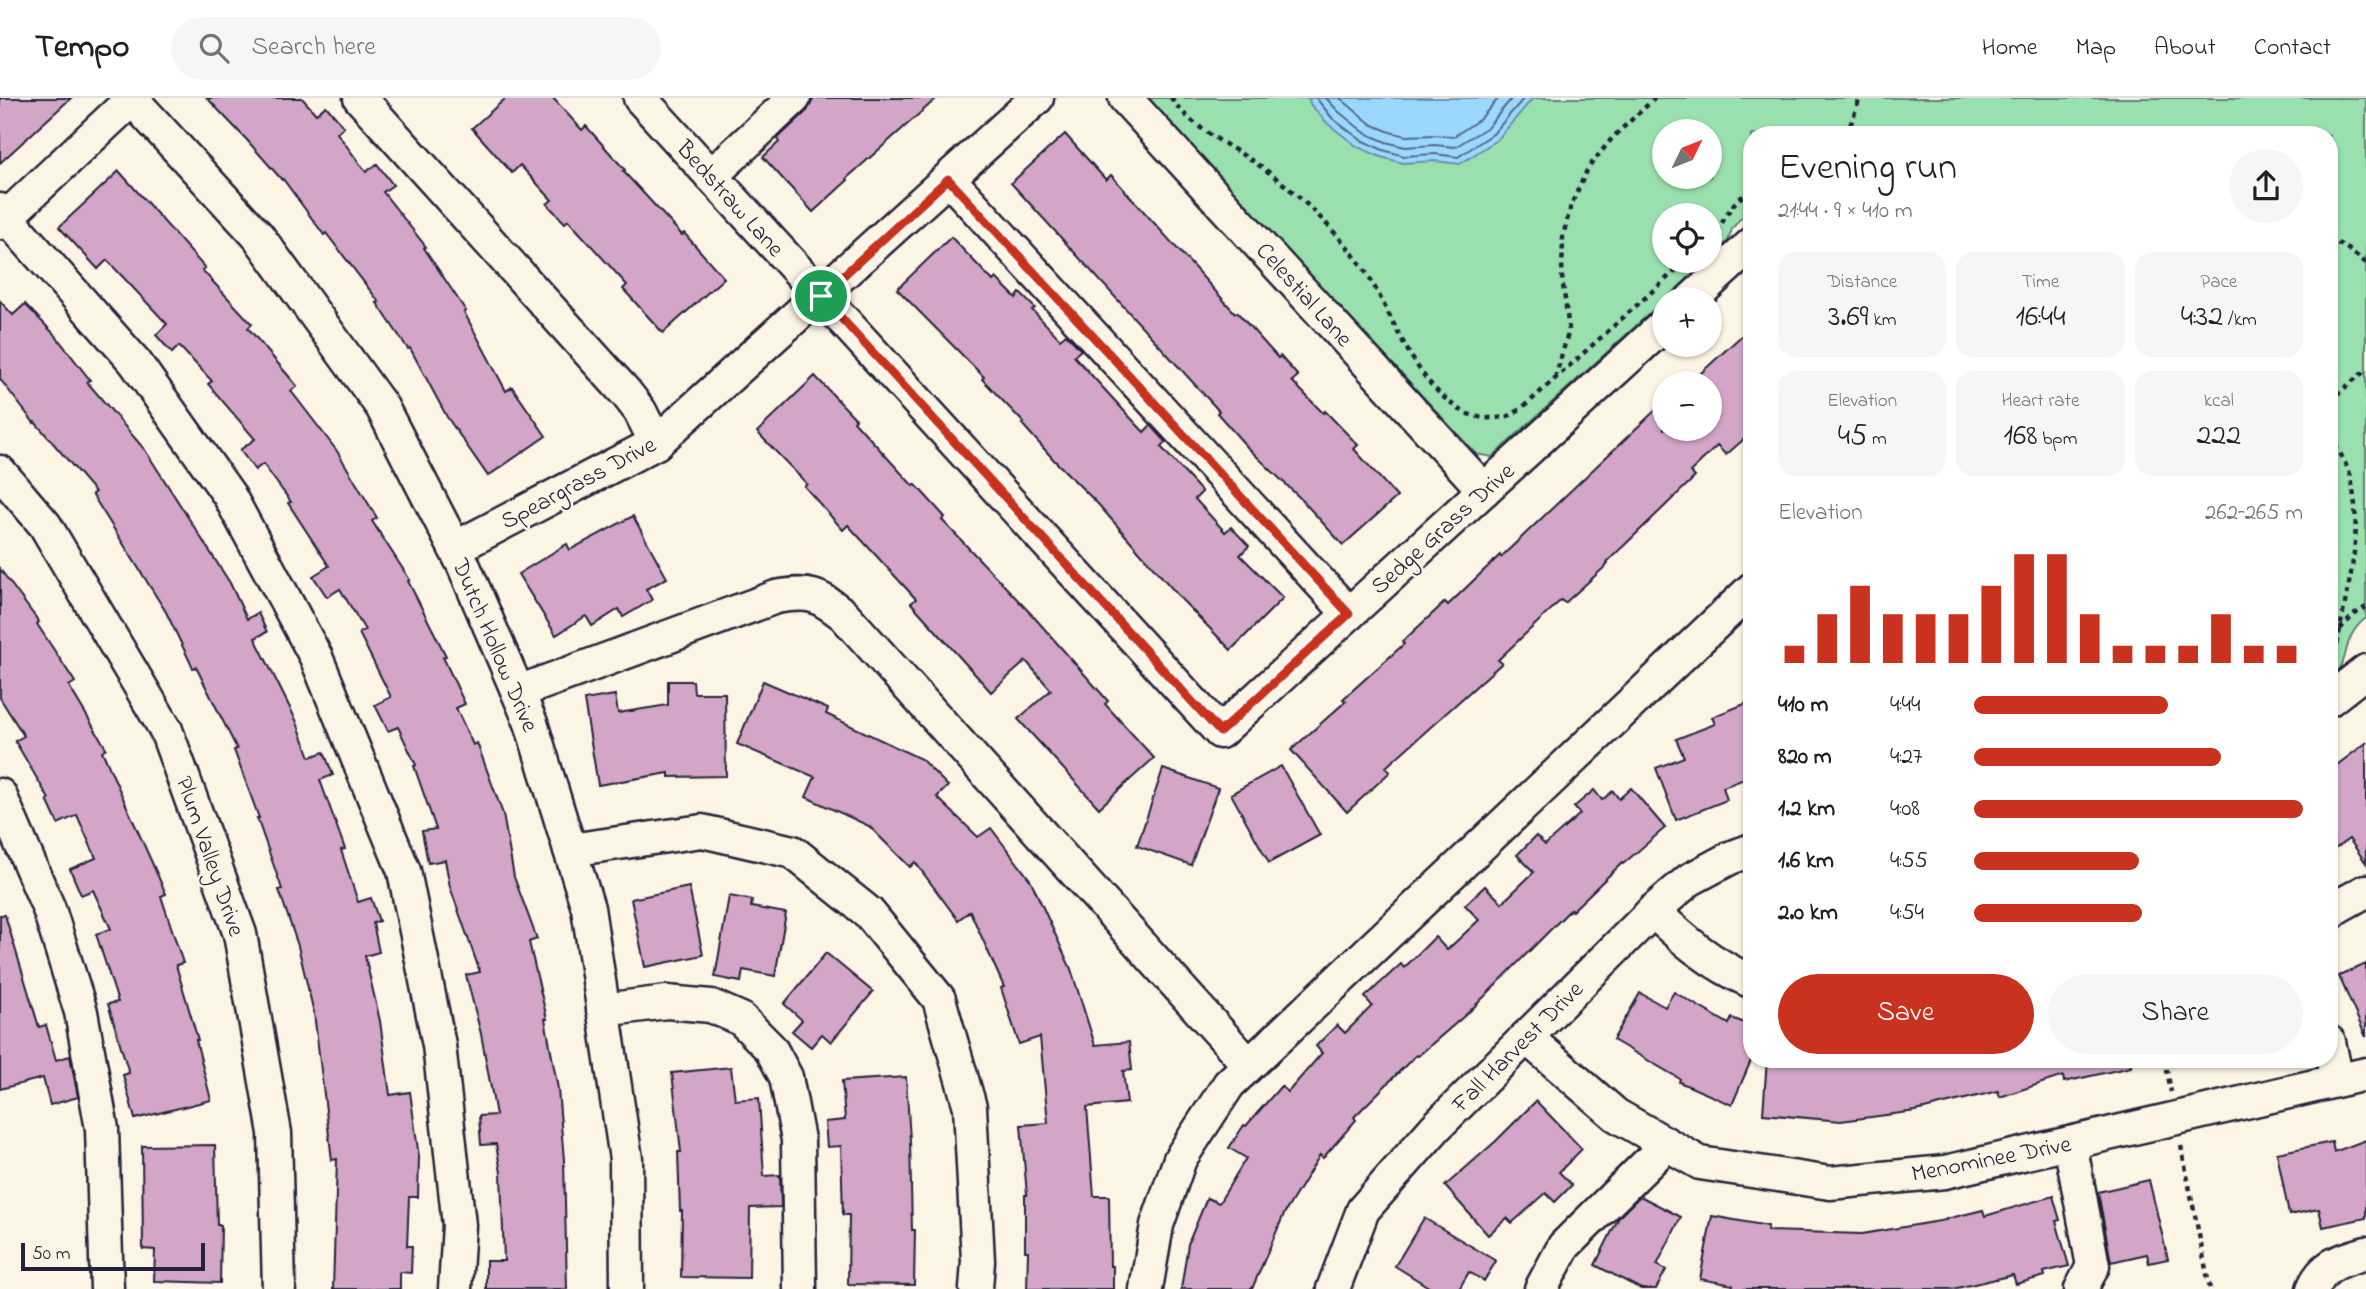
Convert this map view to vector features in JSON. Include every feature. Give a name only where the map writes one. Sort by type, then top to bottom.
[{"type":"street","points":[[131,98],[2,216],[135,362],[229,495],[316,657],[404,871],[439,1045],[460,1225],[456,1289]]},
{"type":"street","name":"Dutch Hollow Drive","points":[[131,98],[258,236],[382,407],[456,548],[531,723],[588,908],[626,1159],[627,1289]]},
{"type":"street","points":[[360,98],[626,393],[640,411],[656,443]]},
{"type":"street","name":"Bedstraw Lane","points":[[640,98],[1220,732]]},
{"type":"street","points":[[711,176],[794,98]]},
{"type":"street","name":"Speargrass Drive","points":[[456,548],[656,443],[1037,98]]},
{"type":"street","name":"Celestial Lane","points":[[1125,98],[1484,490]]},
{"type":"street","points":[[948,179],[1349,614]]},
{"type":"street","points":[[1705,287],[1743,252]]},
{"type":"street","name":"Sedge Grass Drive","points":[[1220,732],[1652,336]]},
{"type":"street","name":"Plum Valley Drive","points":[[0,472],[45,525],[166,730],[240,934],[275,1133],[279,1289]]},
{"type":"street","points":[[518,692],[776,597],[800,592],[818,597],[844,615],[1248,1064]]},
{"type":"street","points":[[1146,1289],[1157,1225],[1180,1159],[1228,1084],[1743,597]]},
{"type":"street","points":[[2338,692],[2366,671]]},
{"type":"street","points":[[0,795],[49,909],[81,1012],[102,1129],[107,1289]]},
{"type":"street","points":[[570,850],[702,831],[793,852],[869,913],[939,999],[970,1107],[978,1261],[976,1289]]},
{"type":"street","name":"Fall Harvest Drive","points":[[1334,1289],[1363,1210],[1436,1127],[1653,911],[1689,880],[1743,853]]},
{"type":"street","points":[[2338,906],[2366,891]]},
{"type":"street","points":[[1653,911],[1688,943],[1723,969],[1743,978]]},
{"type":"street","points":[[603,1010],[667,1002],[711,1006],[741,1019],[771,1049],[786,1077],[798,1140],[800,1289]]},
{"type":"street","name":"Menominee Drive","points":[[1526,1037],[1616,1115],[1700,1163],[1830,1183],[1945,1172],[2351,1077]]},
{"type":"street","points":[[2338,1056],[2351,1077]]},
{"type":"street","points":[[2070,1143],[2092,1266],[2081,1289]]},
{"type":"street","points":[[1541,1289],[1564,1246],[1667,1144]]},
{"type":"street","points":[[2313,1289],[2318,1277],[2334,1262],[2366,1253]]},
{"type":"path","points":[[1171,98],[1188,119],[1264,169],[1310,206],[1354,255],[1377,290],[1420,370],[1436,390],[1465,413],[1481,419],[1511,415],[1528,403],[1673,273]]},
{"type":"path","points":[[1555,379],[1569,330],[1562,277],[1563,236],[1571,205],[1588,168],[1612,137],[1656,98]]},
{"type":"path","points":[[1850,126],[1860,98]]},
{"type":"path","points":[[1722,222],[1743,195]]},
{"type":"path","points":[[2338,243],[2366,263]]},
{"type":"path","points":[[2338,393],[2366,370]]},
{"type":"path","points":[[2338,449],[2354,485],[2363,534]]},
{"type":"path","points":[[2338,643],[2352,595],[2362,544]]},
{"type":"path","points":[[2340,630],[2366,607]]},
{"type":"path","points":[[2167,1068],[2210,1289]]},
{"type":"green space","points":[[1146,98],[2366,98],[2366,618],[2352,635],[2338,671],[2338,126],[1743,126],[1743,217],[1722,247],[1722,203],[1652,203],[1652,273],[1694,273],[1678,287],[1652,287],[1652,311],[1492,457],[1476,454]]},
{"type":"water","points":[[1309,98],[1533,98],[1498,139],[1460,164],[1435,161],[1403,163],[1358,147],[1328,124],[1310,104]]},
{"type":"building","points":[[0,98],[71,98],[0,163]]},
{"type":"building","points":[[207,98],[302,98],[316,114],[326,106],[344,127],[337,133],[366,172],[377,164],[393,185],[383,192],[426,247],[424,248],[466,311],[464,312],[506,391],[512,387],[546,436],[488,476],[447,417],[410,348],[408,349],[377,303],[379,302],[326,233],[324,235],[283,179]]},
{"type":"building","points":[[506,98],[553,98],[582,130],[586,126],[625,170],[623,171],[724,278],[663,333],[623,289],[627,285],[568,220],[565,223],[547,204],[552,200],[520,165],[512,173],[472,128]]},
{"type":"building","points":[[814,98],[937,98],[813,212],[763,157],[779,142],[777,139],[807,111]]},
{"type":"building","points":[[1065,134],[1106,180],[1111,175],[1235,313],[1237,312],[1278,358],[1280,356],[1298,376],[1292,381],[1358,445],[1354,449],[1397,497],[1343,545],[1301,499],[1248,448],[1217,413],[1219,411],[1011,183]]},
{"type":"building","points":[[119,171],[205,268],[202,270],[252,324],[248,328],[297,386],[291,391],[337,451],[377,518],[372,521],[410,580],[408,581],[446,656],[443,657],[465,704],[456,708],[473,745],[477,743],[503,814],[514,877],[537,939],[529,942],[547,1019],[558,1089],[564,1160],[567,1289],[486,1289],[486,1261],[504,1261],[501,1173],[496,1144],[481,1145],[479,1116],[496,1115],[481,1034],[466,975],[480,972],[450,887],[445,860],[428,863],[422,831],[436,829],[414,766],[416,765],[398,727],[388,731],[375,705],[391,697],[359,633],[365,630],[340,589],[327,597],[313,576],[329,566],[288,503],[291,502],[263,464],[255,470],[240,450],[255,439],[208,384],[212,381],[179,346],[172,353],[156,335],[167,324],[107,260],[98,269],[59,227]]},
{"type":"building","points":[[951,237],[993,281],[996,278],[1016,298],[1020,293],[1060,339],[1066,334],[1081,350],[1074,356],[1126,413],[1144,432],[1151,425],[1166,442],[1161,447],[1202,492],[1195,499],[1225,532],[1231,527],[1249,546],[1240,555],[1283,598],[1231,650],[1182,600],[1098,504],[1054,460],[1022,424],[1024,423],[982,379],[984,377],[897,289]]},
{"type":"building","points":[[0,301],[13,315],[25,304],[55,335],[90,380],[87,382],[145,450],[230,583],[247,619],[258,613],[267,632],[255,638],[296,720],[310,757],[324,752],[333,775],[320,780],[345,849],[341,850],[358,902],[371,898],[379,921],[373,923],[379,952],[365,956],[380,1021],[390,1095],[410,1092],[419,1157],[418,1197],[409,1197],[407,1246],[412,1246],[411,1273],[400,1272],[400,1289],[333,1289],[337,1159],[332,1160],[314,1013],[298,946],[279,890],[282,889],[234,750],[237,749],[166,612],[92,494],[95,492],[34,423],[0,379]]},
{"type":"building","points":[[1743,334],[1743,440],[1726,455],[1717,446],[1690,472],[1695,477],[1607,562],[1608,564],[1565,603],[1561,600],[1498,660],[1502,663],[1386,767],[1390,772],[1347,812],[1291,750],[1346,701],[1343,699],[1404,644],[1402,642],[1445,602],[1448,605],[1500,555],[1501,557],[1652,413],[1652,441],[1722,441],[1722,371],[1703,371],[1718,357],[1722,357],[1722,354]]},
{"type":"building","points":[[815,376],[913,486],[915,484],[945,517],[942,520],[1034,617],[1108,701],[1105,704],[1154,758],[1099,808],[1018,719],[1051,690],[1026,661],[991,692],[911,603],[916,599],[848,525],[843,530],[804,486],[807,484],[757,432]]},
{"type":"building","points":[[633,516],[667,578],[646,589],[652,600],[623,617],[619,609],[592,626],[586,616],[556,635],[518,574],[567,544],[570,550]]},
{"type":"building","points":[[0,569],[39,622],[37,624],[75,682],[69,686],[106,748],[102,751],[166,894],[161,896],[183,963],[176,965],[198,1040],[211,1100],[135,1119],[123,1075],[129,1073],[108,1004],[118,1002],[96,934],[111,929],[93,890],[81,895],[70,869],[96,858],[77,815],[58,824],[47,800],[49,799],[15,741],[24,736],[0,698]]},
{"type":"building","points":[[668,681],[693,681],[694,693],[725,693],[726,776],[669,777],[669,773],[598,785],[584,700],[615,695],[618,713],[668,705]]},
{"type":"building","points":[[763,681],[828,709],[826,714],[921,759],[948,786],[937,797],[978,837],[991,828],[1031,881],[1071,969],[1095,1045],[1129,1042],[1132,1070],[1123,1071],[1127,1103],[1087,1107],[1094,1196],[1109,1196],[1113,1289],[1027,1289],[1027,1195],[1021,1125],[1048,1123],[1040,1037],[1019,1044],[1001,988],[1004,987],[970,911],[958,920],[915,862],[910,867],[869,826],[806,797],[815,777],[737,744]]},
{"type":"building","points":[[1743,705],[1743,779],[1723,787],[1727,800],[1676,820],[1656,768],[1684,757],[1676,739],[1715,724],[1712,717]]},
{"type":"building","points":[[2366,743],[2366,863],[2349,839],[2338,847],[2338,764]]},
{"type":"building","points":[[1281,766],[1320,835],[1269,863],[1231,794]]},
{"type":"building","points":[[1163,769],[1218,788],[1191,865],[1137,846]]},
{"type":"building","points":[[1631,788],[1665,828],[1622,863],[1572,911],[1571,909],[1470,1011],[1416,1055],[1354,1117],[1356,1120],[1323,1158],[1320,1155],[1284,1214],[1252,1289],[1181,1289],[1188,1244],[1207,1198],[1219,1203],[1246,1158],[1229,1148],[1244,1125],[1246,1126],[1281,1086],[1288,1092],[1322,1053],[1316,1046],[1337,1025],[1345,1033],[1372,1006],[1365,997],[1401,964],[1404,968],[1435,937],[1447,950],[1479,920],[1465,905],[1485,886],[1502,903],[1534,872],[1517,855],[1536,836],[1545,845],[1580,814],[1574,807],[1594,790],[1602,800],[1613,791],[1619,799]]},
{"type":"building","points":[[689,887],[703,955],[645,967],[631,899]]},
{"type":"building","points":[[729,896],[752,900],[751,907],[786,913],[775,976],[743,970],[741,982],[715,977]]},
{"type":"building","points":[[0,915],[5,915],[39,1027],[46,1025],[56,1060],[70,1056],[78,1097],[50,1105],[43,1078],[0,1089]]},
{"type":"building","points":[[826,953],[873,992],[831,1042],[822,1034],[811,1047],[792,1031],[802,1020],[784,1004]]},
{"type":"building","points":[[2366,964],[2366,1037],[2339,976]]},
{"type":"building","points":[[1674,992],[1729,1024],[1732,1018],[1743,1022],[1743,1068],[1748,1068],[1732,1105],[1679,1082],[1680,1079],[1613,1040],[1640,993],[1665,1007]]},
{"type":"building","points":[[731,1067],[735,1100],[759,1098],[764,1176],[780,1175],[781,1207],[750,1208],[749,1278],[681,1277],[682,1211],[678,1152],[681,1152],[672,1073]]},
{"type":"building","points":[[1766,1068],[2127,1068],[2064,1082],[2063,1076],[2000,1097],[1998,1091],[1916,1111],[1841,1121],[1763,1114]]},
{"type":"building","points":[[906,1077],[912,1230],[915,1230],[914,1285],[848,1284],[849,1215],[843,1215],[841,1146],[827,1147],[825,1122],[845,1120],[842,1081]]},
{"type":"building","points":[[1536,1101],[1582,1149],[1559,1172],[1572,1185],[1555,1202],[1546,1193],[1512,1223],[1507,1218],[1488,1235],[1445,1186]]},
{"type":"building","points":[[2366,1140],[2366,1218],[2323,1227],[2319,1209],[2289,1215],[2277,1153],[2332,1142],[2334,1152]]},
{"type":"building","points":[[215,1145],[217,1225],[221,1225],[220,1283],[154,1281],[155,1250],[143,1249],[142,1146]]},
{"type":"building","points":[[2149,1180],[2168,1259],[2149,1263],[2147,1254],[2111,1262],[2098,1192]]},
{"type":"building","points":[[1640,1196],[1681,1217],[1657,1265],[1666,1270],[1656,1289],[1641,1289],[1595,1265],[1619,1217]]},
{"type":"building","points":[[2053,1196],[2060,1220],[2056,1221],[2069,1266],[2044,1272],[2045,1276],[2016,1284],[2013,1275],[1953,1289],[1732,1289],[1733,1285],[1700,1279],[1712,1216],[1768,1226],[1767,1231],[1862,1234],[1946,1220],[1983,1210],[1985,1216]]},
{"type":"building","points":[[1424,1218],[1496,1261],[1484,1281],[1469,1272],[1459,1289],[1432,1289],[1395,1266]]},
{"type":"route","points":[[948,179],[1349,614],[1220,732],[821,296],[948,179]]}]
